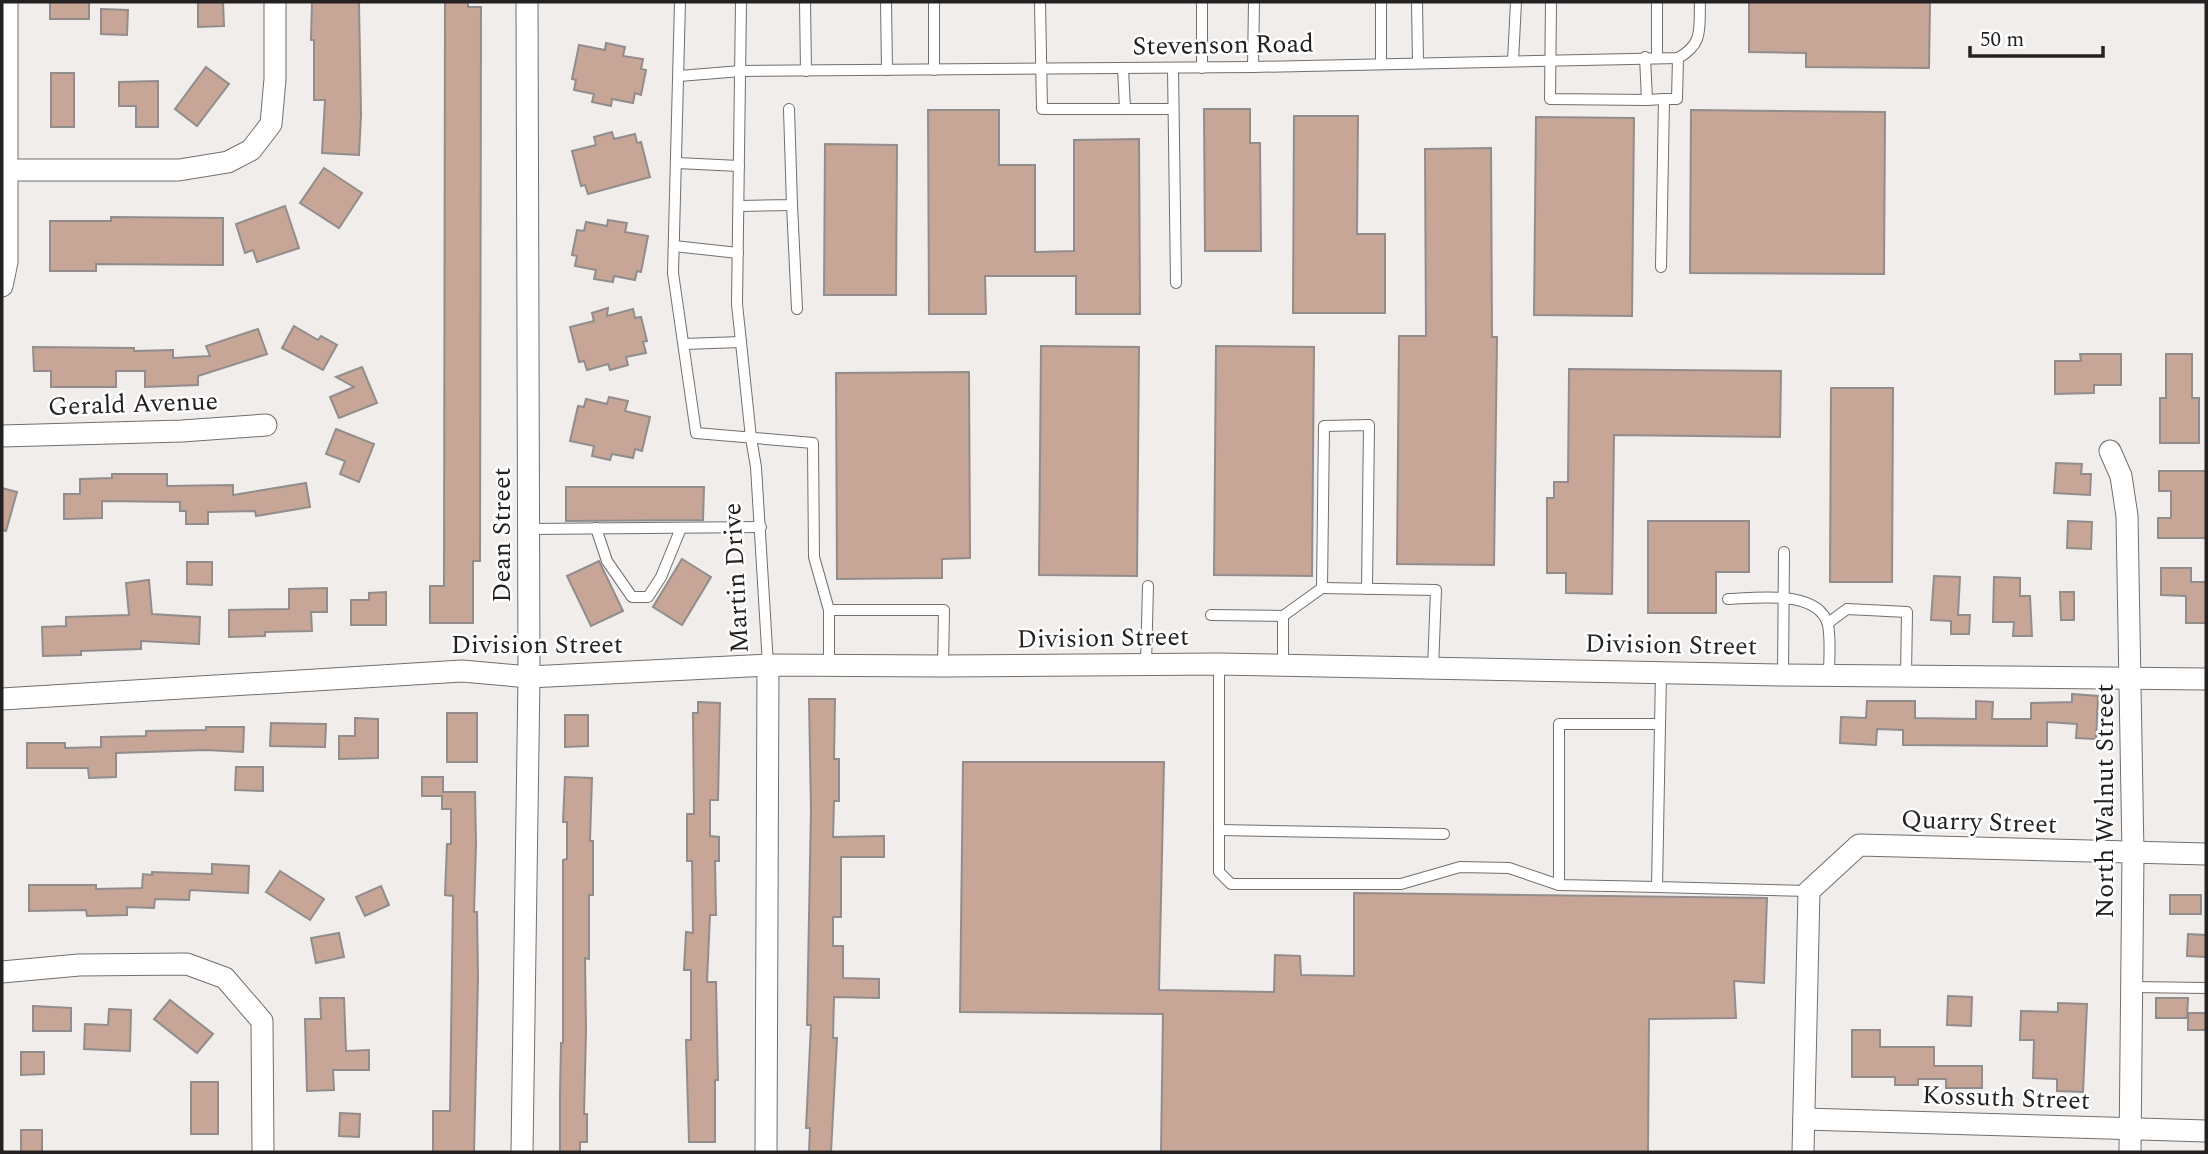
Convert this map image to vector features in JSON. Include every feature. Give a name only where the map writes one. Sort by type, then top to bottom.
[{"type":"street","points":[[2,286],[7,262],[7,2]]},
{"type":"street","points":[[5,170],[179,170],[228,162],[251,150],[271,124],[275,79],[275,2]]},
{"type":"street","name":"Dean Street","points":[[522,1152],[529,677],[527,2]]},
{"type":"street","name":"Gerald Avenue","points":[[2,436],[182,431],[266,425]]},
{"type":"street","name":"North Walnut Street","points":[[2110,451],[2121,476],[2127,516],[2133,854],[2130,1152]]},
{"type":"street","name":"Division Street","points":[[2,699],[462,671],[529,677],[768,664],[1219,664],[1783,675],[2206,679]]},
{"type":"street","name":"Martin Drive","points":[[766,1152],[768,664]]},
{"type":"street","name":"Quarry Street","points":[[1810,891],[1859,845],[2206,854]]},
{"type":"street","points":[[1803,1152],[1810,891]]},
{"type":"street","points":[[2,972],[79,965],[187,964],[225,978],[262,1021],[263,1152]]},
{"type":"street","name":"Kossuth Street","points":[[1804,1119],[2206,1131]]},
{"type":"lane","points":[[680,2],[673,273],[696,433],[813,443],[814,556],[830,610],[829,666]]},
{"type":"lane","name":"Martin Drive","points":[[741,2],[737,304],[756,467],[768,664]]},
{"type":"lane","points":[[805,2],[806,71]]},
{"type":"lane","points":[[886,2],[887,70]]},
{"type":"lane","points":[[934,2],[934,70]]},
{"type":"lane","points":[[1040,2],[1042,108],[1173,109]]},
{"type":"lane","points":[[1202,2],[1202,68]]},
{"type":"lane","points":[[1253,67],[1254,2]]},
{"type":"lane","points":[[1381,2],[1381,64]]},
{"type":"lane","points":[[1416,2],[1418,64]]},
{"type":"lane","points":[[1513,61],[1516,2]]},
{"type":"lane","points":[[1551,2],[1550,99],[1647,100],[1677,99],[1678,58],[1689,52],[1699,40],[1700,2]]},
{"type":"lane","points":[[1657,2],[1657,58]]},
{"type":"lane","points":[[1645,57],[1647,100]]},
{"type":"lane","name":"Stevenson Road","points":[[679,76],[741,71],[1202,68],[1678,58]]},
{"type":"lane","points":[[1123,68],[1125,109]]},
{"type":"lane","points":[[1173,68],[1175,283]]},
{"type":"lane","points":[[1661,267],[1664,99]]},
{"type":"lane","points":[[789,109],[797,309]]},
{"type":"lane","points":[[677,163],[740,166]]},
{"type":"lane","points":[[738,206],[792,205]]},
{"type":"lane","points":[[674,246],[738,253]]},
{"type":"lane","points":[[684,344],[741,342]]},
{"type":"lane","points":[[1322,587],[1324,426],[1369,425],[1367,589]]},
{"type":"lane","points":[[529,528],[761,527]]},
{"type":"lane","points":[[596,528],[607,561],[632,597],[648,597],[661,577],[681,528]]},
{"type":"lane","points":[[1783,675],[1784,552]]},
{"type":"lane","points":[[1146,664],[1148,586]]},
{"type":"lane","points":[[1211,615],[1283,616],[1322,587],[1436,590],[1433,669]]},
{"type":"lane","points":[[1728,599],[1784,598],[1811,603],[1828,623],[1829,675]]},
{"type":"lane","points":[[1828,623],[1847,609],[1907,612],[1906,675]]},
{"type":"lane","points":[[830,610],[944,610],[943,666]]},
{"type":"lane","points":[[1283,616],[1283,666]]},
{"type":"lane","points":[[1219,664],[1219,872],[1231,884],[1401,884],[1460,867],[1508,868],[1559,885],[1810,891]]},
{"type":"lane","points":[[1657,887],[1661,672]]},
{"type":"lane","points":[[1559,885],[1559,724],[1660,724]]},
{"type":"lane","points":[[1219,830],[1444,834]]},
{"type":"lane","points":[[2133,987],[2206,988]]},
{"type":"building","points":[[50,2],[89,2],[89,19],[50,19]]},
{"type":"building","points":[[198,2],[223,2],[224,26],[198,27]]},
{"type":"building","points":[[312,2],[359,2],[359,155],[322,153],[325,100],[314,100]]},
{"type":"building","points":[[445,2],[468,2],[468,7],[481,7],[480,561],[473,561],[473,623],[430,623],[430,586],[444,586]]},
{"type":"building","points":[[1749,2],[1930,2],[1929,68],[1806,67],[1806,53],[1749,52]]},
{"type":"building","points":[[101,9],[128,10],[127,35],[101,34]]},
{"type":"building","points":[[606,43],[625,47],[623,56],[643,59],[641,69],[646,70],[641,95],[635,93],[633,103],[612,99],[611,106],[592,102],[594,94],[574,90],[576,80],[572,79],[579,45],[605,50]]},
{"type":"building","points":[[206,67],[229,84],[197,126],[175,109]]},
{"type":"building","points":[[51,73],[74,73],[74,127],[51,127]]},
{"type":"building","points":[[158,81],[158,127],[136,127],[136,106],[119,106],[119,82]]},
{"type":"building","points":[[1204,109],[1250,109],[1250,143],[1260,143],[1261,251],[1205,251]]},
{"type":"building","points":[[928,110],[999,110],[999,165],[1035,165],[1035,252],[1074,251],[1074,140],[1139,139],[1140,314],[1076,314],[1076,276],[985,276],[986,314],[929,314]]},
{"type":"building","points":[[1691,110],[1885,112],[1884,274],[1690,273]]},
{"type":"building","points":[[1294,116],[1358,116],[1357,234],[1385,234],[1385,313],[1293,313]]},
{"type":"building","points":[[1536,117],[1634,118],[1632,316],[1534,315]]},
{"type":"building","points":[[612,132],[614,139],[635,134],[637,143],[641,142],[650,177],[588,194],[585,185],[581,186],[572,151],[596,145],[594,137]]},
{"type":"building","points":[[825,144],[897,145],[896,295],[824,295]]},
{"type":"building","points":[[1491,148],[1492,337],[1497,337],[1494,565],[1397,564],[1399,336],[1426,336],[1425,149]]},
{"type":"building","points":[[324,168],[362,193],[339,228],[300,203]]},
{"type":"building","points":[[285,206],[299,248],[257,262],[253,250],[245,253],[236,224]]},
{"type":"building","points":[[111,217],[223,218],[223,265],[96,264],[96,271],[50,271],[50,221],[111,221]]},
{"type":"building","points":[[608,220],[627,223],[625,232],[648,236],[641,272],[637,271],[635,280],[614,276],[613,282],[594,279],[596,270],[575,266],[577,256],[572,255],[577,230],[584,231],[586,222],[607,226]]},
{"type":"building","points":[[608,308],[607,316],[633,309],[635,318],[641,317],[647,341],[643,342],[646,353],[626,357],[628,365],[610,370],[608,364],[587,370],[584,361],[579,362],[570,327],[594,321],[592,313]]},
{"type":"building","points":[[294,326],[318,340],[321,336],[337,345],[323,370],[282,348]]},
{"type":"building","points":[[258,329],[267,354],[198,376],[198,385],[145,387],[145,371],[116,371],[116,387],[51,387],[51,371],[34,371],[33,347],[134,348],[134,351],[173,350],[173,358],[210,356],[206,346]]},
{"type":"building","points":[[1041,346],[1139,347],[1137,576],[1039,575]]},
{"type":"building","points":[[1216,346],[1314,347],[1312,576],[1214,575]]},
{"type":"building","points":[[2080,354],[2121,354],[2121,385],[2094,385],[2094,393],[2055,394],[2055,361],[2081,361]]},
{"type":"building","points":[[2166,354],[2192,354],[2192,398],[2199,398],[2199,443],[2160,443],[2160,398],[2166,398]]},
{"type":"building","points":[[362,367],[377,403],[339,418],[330,397],[354,387],[336,377]]},
{"type":"building","points":[[1569,369],[1781,371],[1780,437],[1614,435],[1612,594],[1566,593],[1566,573],[1547,573],[1547,498],[1554,498],[1554,482],[1568,482]]},
{"type":"building","points":[[969,372],[970,558],[942,559],[942,578],[837,579],[836,373]]},
{"type":"building","points":[[1831,388],[1893,388],[1892,582],[1830,582]]},
{"type":"building","points":[[609,397],[628,401],[625,411],[650,417],[642,451],[635,449],[633,458],[612,454],[610,460],[592,456],[594,446],[570,441],[578,406],[584,407],[586,399],[607,404]]},
{"type":"building","points":[[336,429],[374,444],[359,482],[340,474],[345,461],[326,454]]},
{"type":"building","points":[[2056,463],[2082,464],[2081,474],[2091,474],[2090,495],[2054,493]]},
{"type":"building","points":[[2159,471],[2206,471],[2206,538],[2158,538],[2158,518],[2171,518],[2171,491],[2159,491]]},
{"type":"building","points":[[112,474],[167,474],[167,486],[233,485],[233,495],[306,483],[310,507],[256,516],[255,511],[208,512],[208,524],[186,524],[186,511],[180,511],[180,502],[102,501],[102,518],[64,519],[64,494],[80,494],[80,479],[112,478]]},
{"type":"building","points":[[566,487],[704,487],[703,520],[566,521]]},
{"type":"building","points":[[2,488],[17,492],[6,531],[2,530]]},
{"type":"building","points":[[1648,521],[1749,521],[1749,572],[1716,572],[1716,613],[1648,613]]},
{"type":"building","points":[[2068,521],[2092,522],[2091,549],[2067,548]]},
{"type":"building","points":[[682,559],[711,577],[682,625],[653,607]]},
{"type":"building","points":[[599,561],[623,611],[591,626],[567,576]]},
{"type":"building","points":[[187,562],[212,562],[212,585],[187,584]]},
{"type":"building","points":[[2161,568],[2191,568],[2191,582],[2206,582],[2206,623],[2186,623],[2186,596],[2161,595]]},
{"type":"building","points":[[1934,576],[1960,577],[1958,615],[1970,615],[1969,634],[1951,634],[1951,621],[1931,620]]},
{"type":"building","points":[[1994,577],[2020,578],[2020,596],[2030,596],[2032,636],[2013,636],[2014,622],[1993,622]]},
{"type":"building","points":[[149,580],[152,614],[200,617],[199,644],[141,641],[141,649],[81,651],[81,655],[43,656],[42,627],[66,626],[66,617],[129,615],[126,583]]},
{"type":"building","points":[[327,588],[327,612],[311,612],[312,631],[265,632],[265,636],[229,637],[229,610],[289,609],[289,589]]},
{"type":"building","points":[[386,592],[386,625],[351,625],[351,600],[369,600],[369,593]]},
{"type":"building","points":[[2060,592],[2074,592],[2074,620],[2061,620]]},
{"type":"building","points":[[2072,694],[2098,696],[2096,739],[2076,738],[2077,724],[2047,722],[2047,746],[1903,745],[1903,730],[1877,729],[1876,745],[1840,743],[1841,717],[1866,718],[1867,701],[1915,701],[1915,718],[1976,719],[1976,701],[1993,702],[1992,719],[2031,719],[2031,703],[2072,702]]},
{"type":"building","points":[[809,699],[835,699],[834,759],[839,759],[839,801],[834,801],[833,837],[884,836],[884,857],[841,857],[841,917],[833,917],[833,946],[843,946],[843,978],[879,979],[879,998],[834,997],[833,1038],[837,1038],[831,1152],[809,1152],[810,1128],[806,1128],[811,1025],[807,1025],[811,810]]},
{"type":"building","points":[[698,702],[720,703],[718,800],[710,800],[710,836],[719,837],[719,861],[715,861],[716,915],[710,915],[707,982],[716,982],[718,1080],[715,1080],[715,1142],[689,1142],[686,1040],[691,1040],[691,970],[684,970],[686,932],[693,933],[692,861],[687,861],[687,814],[694,814],[693,713],[698,713]]},
{"type":"building","points":[[447,713],[477,713],[477,762],[447,762]]},
{"type":"building","points":[[565,715],[588,715],[588,746],[565,747]]},
{"type":"building","points":[[355,718],[378,719],[378,758],[339,759],[339,736],[355,736]]},
{"type":"building","points":[[271,723],[326,724],[325,747],[270,746]]},
{"type":"building","points":[[206,727],[244,727],[243,752],[206,750],[116,753],[116,777],[89,778],[88,768],[27,768],[27,743],[65,743],[65,748],[101,747],[101,737],[146,736],[146,731],[206,730]]},
{"type":"building","points":[[963,762],[1164,762],[1159,990],[1274,992],[1275,955],[1300,956],[1301,975],[1354,976],[1354,893],[1767,898],[1764,983],[1734,981],[1736,1018],[1649,1019],[1648,1152],[1161,1152],[1163,1014],[960,1012]]},
{"type":"building","points":[[236,767],[263,767],[263,791],[235,790]]},
{"type":"building","points":[[422,777],[443,777],[443,792],[475,792],[474,912],[477,912],[478,978],[474,1152],[433,1152],[433,1111],[450,1111],[453,896],[445,895],[447,844],[451,844],[451,809],[442,809],[442,796],[422,796]]},
{"type":"building","points":[[565,777],[592,778],[590,841],[593,841],[593,895],[589,895],[589,959],[585,958],[584,1114],[587,1114],[587,1142],[580,1142],[580,1152],[560,1152],[563,860],[567,859],[567,822],[563,822]]},
{"type":"building","points":[[212,864],[249,866],[248,893],[190,890],[189,900],[155,899],[154,908],[127,907],[127,915],[87,916],[86,910],[29,911],[29,885],[96,885],[96,889],[142,888],[143,874],[212,874]]},
{"type":"building","points":[[280,871],[324,899],[310,920],[266,892]]},
{"type":"building","points":[[381,886],[389,905],[365,916],[356,897]]},
{"type":"building","points":[[2170,895],[2201,895],[2201,914],[2170,914]]},
{"type":"building","points":[[339,933],[344,957],[316,963],[311,938]]},
{"type":"building","points":[[2188,934],[2206,935],[2206,957],[2187,956]]},
{"type":"building","points":[[1948,996],[1972,997],[1971,1026],[1947,1025]]},
{"type":"building","points":[[320,998],[344,998],[346,1051],[369,1050],[369,1070],[333,1070],[334,1090],[307,1091],[305,1019],[321,1019]]},
{"type":"building","points":[[2156,998],[2188,998],[2187,1018],[2156,1018]]},
{"type":"building","points":[[170,1000],[213,1034],[197,1053],[154,1019]]},
{"type":"building","points":[[2058,1003],[2087,1004],[2083,1092],[2057,1091],[2057,1079],[2033,1078],[2034,1040],[2020,1040],[2021,1011],[2058,1012]]},
{"type":"building","points":[[33,1006],[71,1008],[71,1031],[33,1031]]},
{"type":"building","points":[[109,1009],[131,1010],[130,1051],[84,1049],[85,1024],[108,1025]]},
{"type":"building","points":[[2188,1013],[2206,1013],[2206,1030],[2188,1030]]},
{"type":"building","points":[[1852,1030],[1880,1030],[1880,1047],[1934,1047],[1934,1066],[1982,1066],[1982,1088],[1946,1088],[1946,1079],[1918,1079],[1918,1085],[1895,1085],[1895,1077],[1852,1077]]},
{"type":"building","points":[[21,1052],[44,1052],[44,1074],[21,1075]]},
{"type":"building","points":[[191,1082],[218,1082],[218,1134],[191,1134]]},
{"type":"building","points":[[340,1113],[360,1114],[359,1137],[339,1136]]},
{"type":"building","points":[[21,1130],[42,1130],[42,1152],[21,1152]]}]
